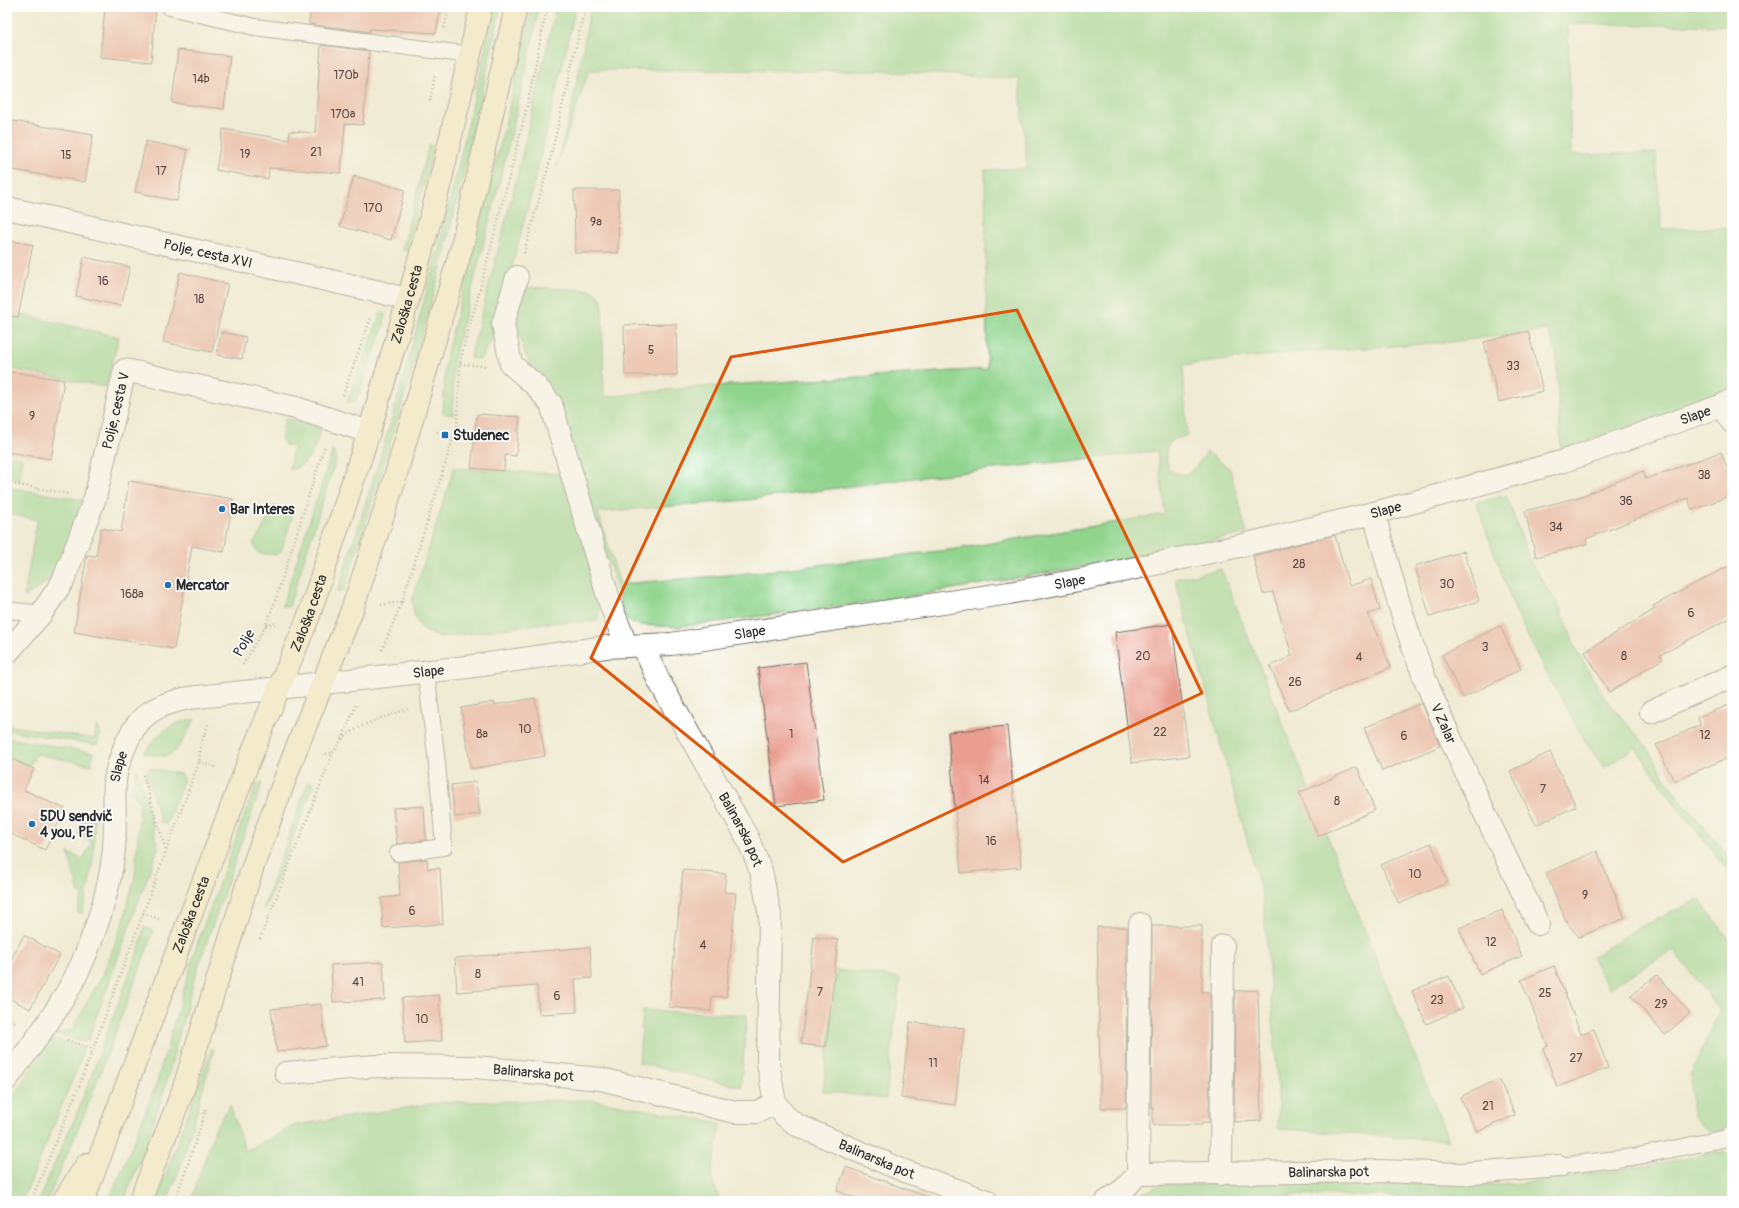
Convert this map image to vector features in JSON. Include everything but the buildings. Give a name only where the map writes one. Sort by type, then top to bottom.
[{"type":"main road","name":"Zaloška cesta","points":[[83,1201],[248,763],[308,618],[369,432],[408,300],[439,187],[481,7]]},
{"type":"main road","points":[[140,1201],[183,1090],[252,869],[293,757],[324,683],[357,596],[392,488],[462,246],[516,7]]},
{"type":"main road","points":[[63,1201],[110,1130]]},
{"type":"street","name":"Polje, cesta XVI","points":[[7,208],[380,292],[408,300]]},
{"type":"street","name":"Balinarska pot","points":[[517,277],[503,324],[511,364],[536,386],[551,404],[610,603],[634,646],[659,681],[747,837],[761,871],[770,915],[768,1063],[775,1103],[785,1116],[797,1125],[902,1170],[987,1201]]},
{"type":"street","name":"Polje, cesta V","points":[[7,653],[41,614],[63,581],[95,498],[125,370],[296,408],[369,432]]},
{"type":"street","name":"Slape","points":[[7,1079],[41,1032],[72,985],[87,951],[102,910],[113,856],[115,781],[117,768],[132,730],[140,719],[148,712],[172,702],[278,688],[426,672],[605,647],[671,644],[1009,592],[1107,574],[1223,549],[1374,513],[1564,461],[1728,410]]},
{"type":"street","name":"V Zalar","points":[[1374,513],[1391,579],[1425,678],[1478,798],[1538,924]]},
{"type":"street","points":[[1651,712],[1732,676]]},
{"type":"street","points":[[1107,1201],[1123,1190],[1138,1174],[1140,924]]},
{"type":"street","points":[[1221,1174],[1223,946]]},
{"type":"street","name":"Balinarska pot","points":[[286,1073],[376,1066],[475,1067],[601,1079],[735,1112],[757,1112],[775,1103]]},
{"type":"street","name":"Balinarska pot","points":[[1138,1174],[1380,1171],[1461,1174],[1559,1166]]},
{"type":"lane","points":[[170,7],[255,27],[471,55]]},
{"type":"lane","points":[[7,610],[41,614]]},
{"type":"lane","points":[[398,853],[444,847],[437,763],[426,672]]},
{"type":"lane","points":[[1559,1166],[1633,1157],[1727,1138],[1732,1134]]},
{"type":"path","points":[[444,32],[449,7]]},
{"type":"path","points":[[388,639],[405,595],[454,438],[459,413],[460,364],[526,111],[547,7]]},
{"type":"path","points":[[517,277],[550,160],[584,7]]},
{"type":"path","points":[[429,108],[436,71]]},
{"type":"path","name":"Zaloška cesta","points":[[342,398],[380,292]]},
{"type":"path","points":[[460,364],[478,366]]},
{"type":"path","points":[[437,432],[454,438]]},
{"type":"path","name":"Polje","points":[[239,672],[266,625],[283,578],[326,443]]},
{"type":"path","points":[[7,483],[95,498]]},
{"type":"path","points":[[259,940],[333,752],[342,739],[357,702]]},
{"type":"path","points":[[31,1201],[94,1049],[199,762],[201,744],[210,722]]},
{"type":"path","points":[[143,774],[166,851]]},
{"type":"path","points":[[143,913],[159,919]]},
{"type":"path","points":[[61,1038],[94,1049]]},
{"type":"path","points":[[174,1201],[185,1173],[207,1103]]},
{"type":"highlighted area","points":[[1017,310],[1202,693],[843,862],[591,658],[731,357]]},
{"type":"green space","points":[[494,7],[501,7],[465,168],[430,306],[395,428],[344,591],[337,593],[385,443],[419,318],[459,163]]},
{"type":"green space","points":[[532,7],[539,7],[521,92],[501,177],[457,346],[453,367],[453,415],[443,413],[445,366],[449,345],[501,142]]},
{"type":"green space","points":[[556,7],[576,7],[544,142],[502,308],[494,332],[490,343],[480,359],[470,358],[516,181]]},
{"type":"green space","points":[[591,7],[1732,7],[1732,26],[1568,24],[1571,155],[1656,153],[1661,229],[1732,228],[1732,386],[1695,405],[1561,450],[1556,354],[1548,330],[1450,342],[1290,353],[1183,365],[1187,436],[1173,440],[1167,448],[1166,458],[1170,471],[1184,475],[1195,468],[1207,452],[1230,469],[1247,533],[1118,561],[887,600],[678,627],[638,625],[626,619],[559,401],[525,355],[517,324],[522,292],[527,287],[592,290],[602,299],[604,397],[697,387],[987,369],[985,170],[1027,168],[1019,79],[881,71],[589,70],[556,168],[571,111]],"holes":[[[1157,451],[1165,514],[956,549],[740,574],[620,584],[598,512],[747,500],[913,478]]]},
{"type":"green space","points":[[429,145],[434,146],[407,251],[402,250]]},
{"type":"green space","points":[[7,311],[119,337],[106,387],[7,368]]},
{"type":"green space","points":[[381,312],[385,313],[384,325],[356,401],[347,403]]},
{"type":"green space","points":[[285,418],[319,424],[322,427],[312,454],[303,464],[289,470],[293,447],[285,445],[281,439]]},
{"type":"green space","points":[[333,449],[336,459],[289,607],[282,606]]},
{"type":"green space","points":[[7,455],[22,458],[20,480],[7,478]]},
{"type":"green space","points":[[454,468],[564,474],[601,603],[597,621],[547,623],[444,637],[430,634],[420,626],[413,609],[412,601]]},
{"type":"green space","points":[[7,487],[83,500],[67,548],[58,566],[47,581],[24,597],[37,520],[7,513]]},
{"type":"green space","points":[[1506,495],[1532,565],[1561,609],[1577,651],[1604,697],[1643,742],[1680,800],[1732,859],[1732,875],[1677,807],[1635,747],[1604,768],[1584,739],[1542,665],[1515,610],[1476,503]]},
{"type":"green space","points":[[273,506],[290,508],[293,515],[281,552],[276,555],[258,553],[253,543],[261,532]]},
{"type":"green space","points":[[1221,569],[1449,1141],[1278,1129],[1278,1083],[1263,898],[1175,579]]},
{"type":"green space","points":[[195,719],[181,744],[169,755],[156,756],[144,753],[154,740],[165,730],[179,723]]},
{"type":"green space","points":[[7,725],[94,739],[97,725],[101,734],[97,745],[7,730]]},
{"type":"green space","points":[[7,738],[94,753],[91,765],[36,754],[29,767],[7,756]]},
{"type":"green space","points":[[137,768],[158,848],[88,1040],[82,1042],[56,1034],[72,1030],[103,974],[123,923],[135,876],[140,802],[131,792]]},
{"type":"green space","points":[[149,768],[181,774],[183,776],[183,781],[166,824],[161,822],[146,773]]},
{"type":"green space","points":[[308,782],[314,784],[265,909],[263,908]]},
{"type":"green space","points":[[262,783],[193,983],[166,1084],[146,1145],[124,1201],[108,1201],[133,1144],[157,1082],[197,944],[256,784]]},
{"type":"green space","points":[[88,815],[94,815],[94,840],[90,877],[82,914],[77,912],[83,894],[79,893],[68,853],[83,859],[92,842],[78,834],[85,818]]},
{"type":"green space","points":[[1699,899],[1732,943],[1732,1125],[1723,1130],[1714,1131],[1707,1131],[1693,1118],[1690,1075],[1720,1010],[1673,950],[1609,988],[1591,958],[1636,929]]},
{"type":"green space","points":[[144,927],[154,931],[87,1108],[47,1201],[38,1201],[80,1106],[140,945]]},
{"type":"green space","points":[[837,970],[900,978],[886,1099],[823,1091]]},
{"type":"green space","points":[[643,1010],[747,1015],[741,1087],[639,1063]]},
{"type":"green space","points":[[58,1039],[79,1046],[82,1049],[82,1056],[31,1181],[21,1201],[7,1201],[7,1104],[50,1041]]},
{"type":"green space","points":[[212,1048],[214,1049],[183,1160],[167,1201],[156,1201]]},
{"type":"green space","points":[[592,1100],[721,1123],[711,1177],[720,1201],[191,1201],[215,1129],[230,1105],[245,1151],[296,1125],[443,1102]]},
{"type":"green space","points":[[1724,1151],[1732,1159],[1732,1201],[1411,1201],[1381,1195],[1133,1197],[1160,1185],[1379,1181],[1452,1186],[1513,1184],[1628,1169]]},
{"type":"place","name":"Studenec","points":[[445,435]]},
{"type":"place","name":"Bar Interes","points":[[222,509]]},
{"type":"place","name":"Mercator","points":[[168,585]]},
{"type":"place","name":"5DU sendvič 4 you, PE","points":[[32,824]]}]
